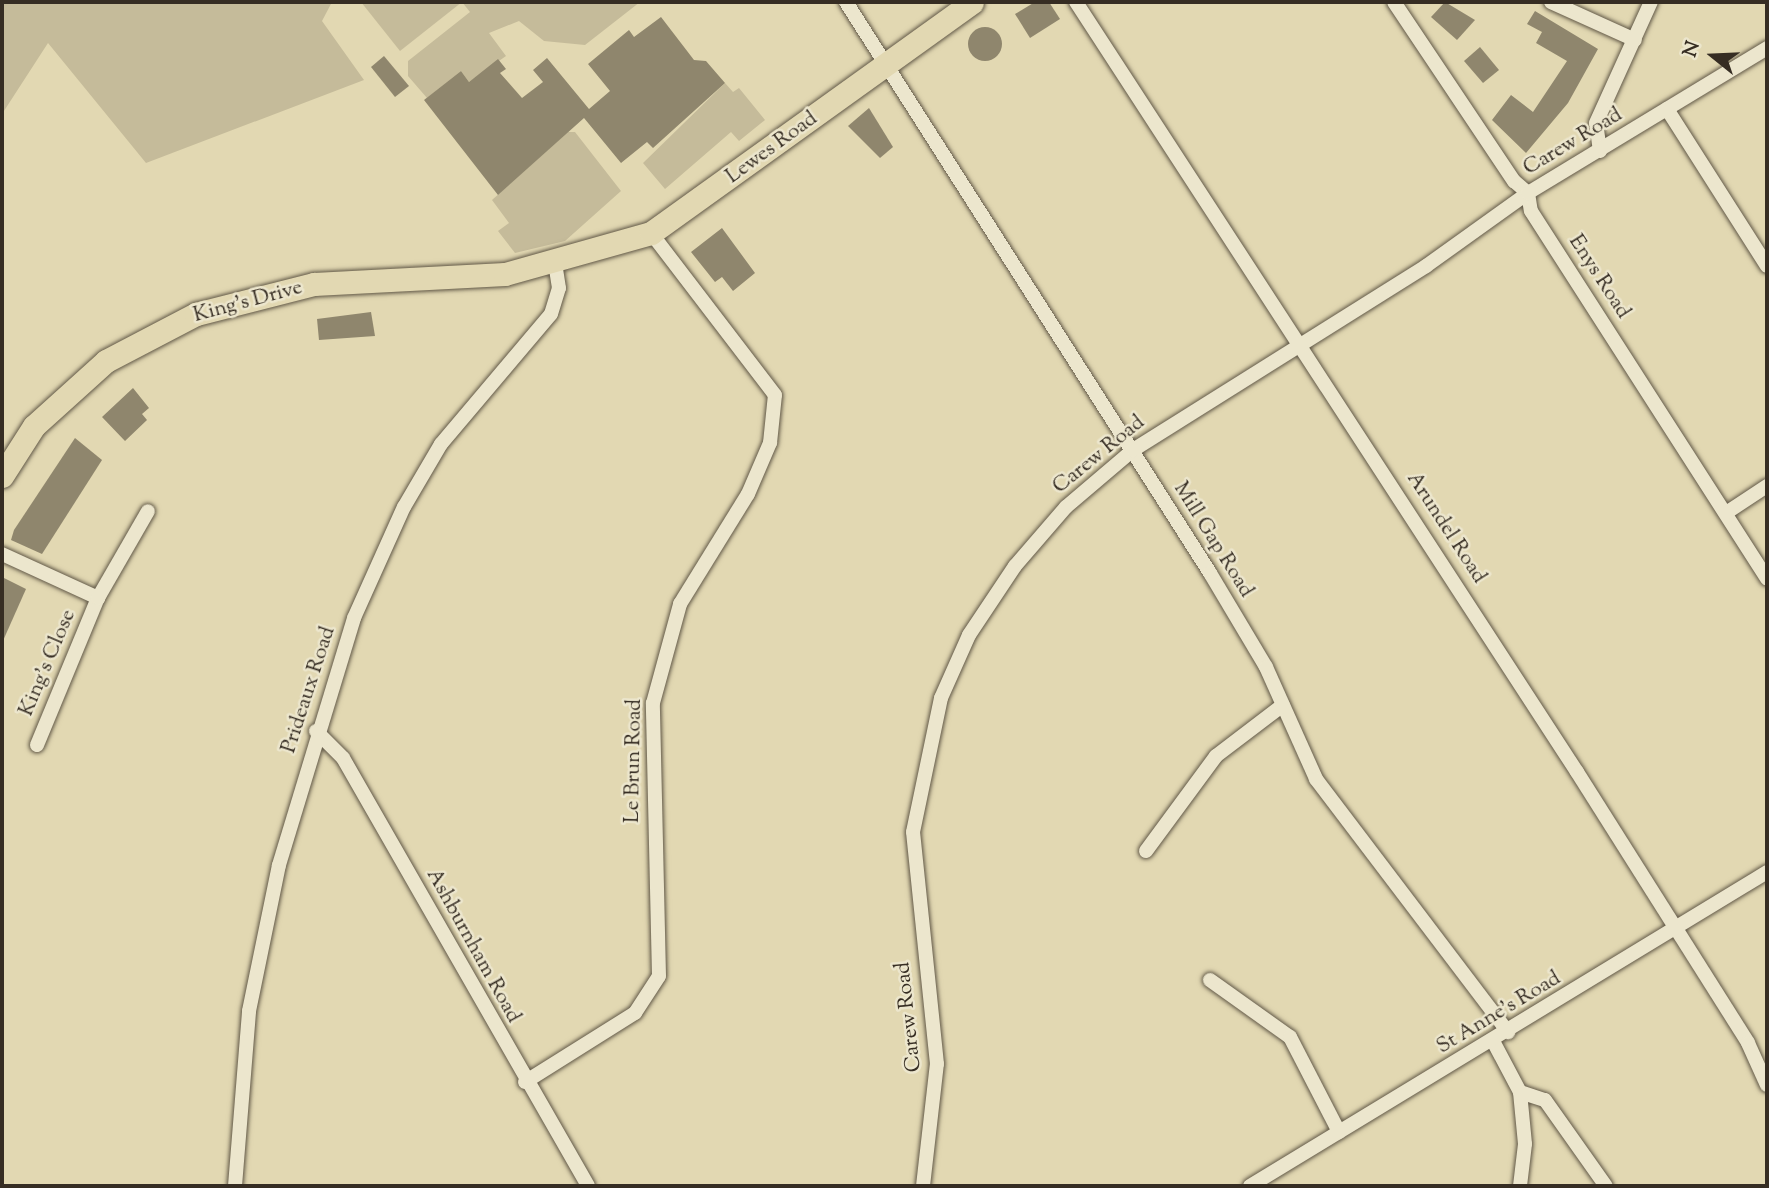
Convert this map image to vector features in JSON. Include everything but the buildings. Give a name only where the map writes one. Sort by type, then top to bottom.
[{"type":"main road","name":"Lewes Road","points":[[555,263],[650,233],[972,2]]},
{"type":"main road","name":"King's Drive","points":[[2,476],[34,426],[106,360],[196,314],[314,284],[505,274],[555,263]]},
{"type":"street","name":"Mill Gap Road","points":[[846,2],[883,66],[1133,450],[1283,705],[1323,788],[1508,1032]]},
{"type":"street","name":"Arundel Road","points":[[1076,2],[1301,342],[1675,929],[1767,1085]]},
{"type":"street","name":"Enys Road","points":[[1394,2],[1514,181],[1528,192],[1531,211],[1767,579]]},
{"type":"street","points":[[1551,2],[1636,40]]},
{"type":"street","points":[[1600,151],[1596,123],[1651,2]]},
{"type":"street","name":"Carew Road","points":[[923,1186],[937,1064],[913,832],[941,698],[969,635],[1015,566],[1066,507],[1133,450],[1301,342],[1426,266],[1528,192],[1767,48]]},
{"type":"street","points":[[1667,109],[1767,266]]},
{"type":"street","name":"Le Brun Road","points":[[525,1082],[635,1013],[659,976],[653,704],[680,604],[748,494],[770,443],[775,395],[650,233]]},
{"type":"street","name":"Prideaux Road","points":[[235,1186],[249,1011],[279,865],[316,731],[354,618],[404,507],[442,444],[551,314],[559,288],[555,263]]},
{"type":"street","points":[[1726,513],[1767,486]]},
{"type":"street","name":"King's Close","points":[[37,745],[98,598],[148,511]]},
{"type":"street","name":"King's Close","points":[[2,554],[98,598]]},
{"type":"street","points":[[1146,851],[1216,756],[1283,705]]},
{"type":"street","name":"Ashburnham Road","points":[[316,731],[343,758],[525,1082],[588,1186]]},
{"type":"street","name":"St Anne's Road","points":[[1250,1186],[1508,1032],[1767,872]]},
{"type":"street","points":[[1210,980],[1290,1037],[1339,1132]]},
{"type":"street","points":[[1493,1041],[1520,1092],[1525,1144],[1520,1186]]},
{"type":"street","points":[[1520,1092],[1545,1100],[1606,1186]]},
{"type":"shaded area","points":[[2,2],[332,2],[322,21],[364,80],[146,163],[48,43],[2,114]]},
{"type":"shaded area","points":[[361,2],[462,2],[400,51]]},
{"type":"shaded area","points":[[462,2],[640,2],[585,45],[544,41],[519,21],[489,33],[506,56],[469,82],[461,71],[427,98],[408,76],[408,61],[470,12]]},
{"type":"shaded area","points":[[725,83],[733,92],[739,88],[765,120],[739,141],[731,132],[665,189],[643,163]]},
{"type":"shaded area","points":[[568,132],[575,132],[621,191],[565,241],[515,253],[498,231],[509,223],[492,200]]}]
